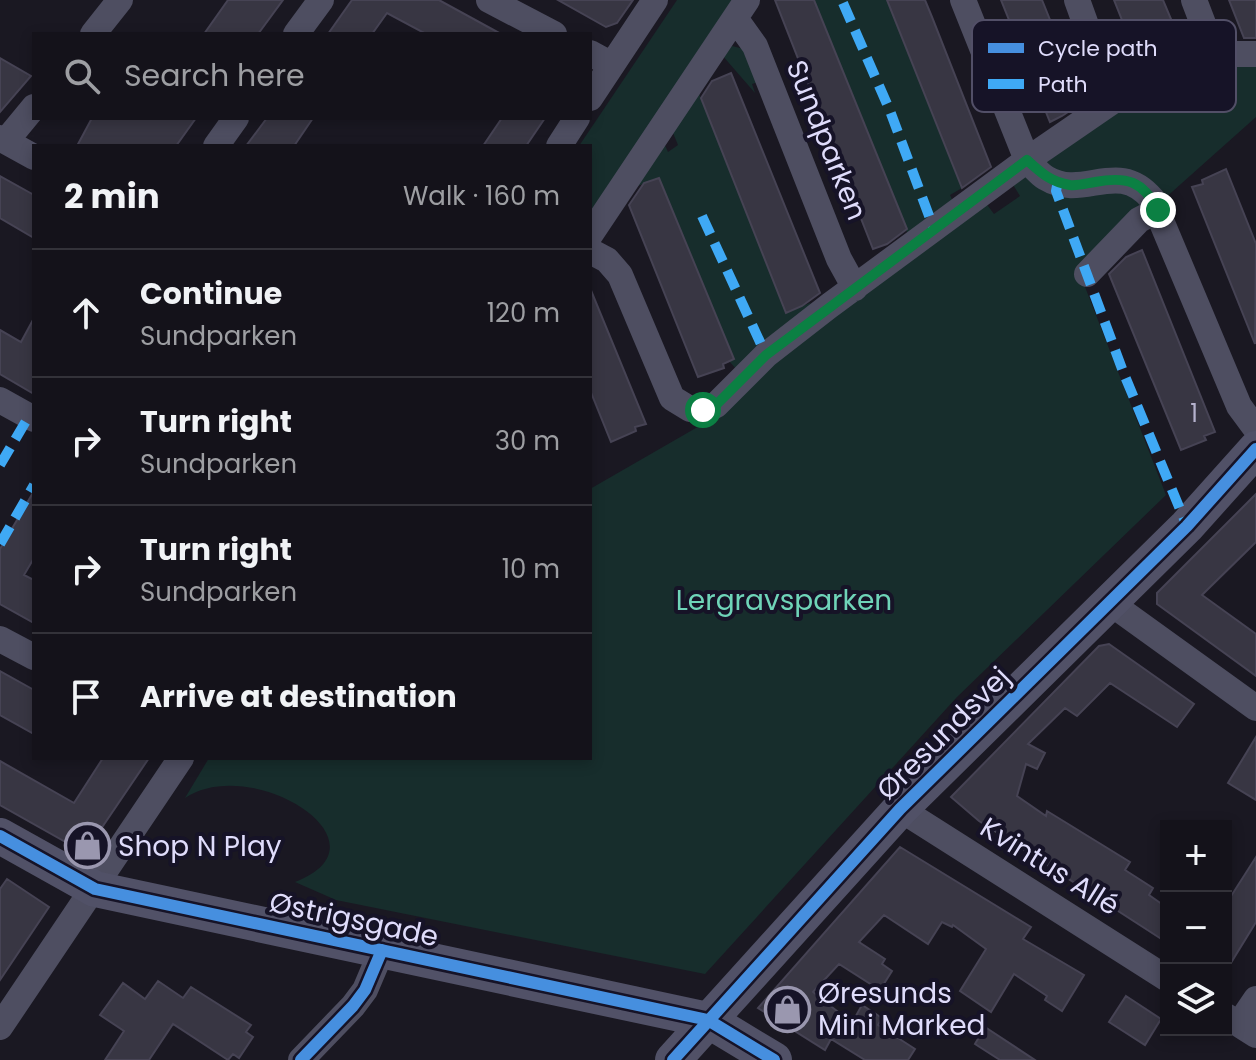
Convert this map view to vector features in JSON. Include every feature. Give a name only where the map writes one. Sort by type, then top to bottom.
[{"type":"street","points":[[95,32],[120,0]]},
{"type":"street","points":[[297,32],[321,0]]},
{"type":"street","points":[[489,0],[550,32]]},
{"type":"street","points":[[592,91],[601,59],[655,0]]},
{"type":"street","points":[[963,0],[972,22]]},
{"type":"street","points":[[1077,0],[1084,20]]},
{"type":"street","points":[[1194,0],[1202,20]]},
{"type":"street","name":"Sundparken","points":[[592,232],[741,9]]},
{"type":"street","name":"Sundparken","points":[[741,9],[839,259],[855,288]]},
{"type":"street","points":[[1236,54],[1256,54]]},
{"type":"street","points":[[32,109],[3,139],[32,156]]},
{"type":"street","points":[[1008,112],[1027,160],[1047,178],[1073,186],[1114,178],[1142,187],[1158,210],[1239,406],[1256,429]]},
{"type":"street","points":[[592,252],[607,260],[620,275],[666,388],[680,405],[703,410],[716,405],[766,355],[1096,112]]},
{"type":"street","points":[[217,144],[235,120]]},
{"type":"street","points":[[560,144],[576,120]]},
{"type":"street","points":[[1087,274],[1139,220],[1158,210]]},
{"type":"street","points":[[0,400],[32,418]]},
{"type":"street","name":"Øresundsvej","points":[[673,1060],[900,809],[1187,526],[1256,449]]},
{"type":"street","points":[[1109,602],[1256,708]]},
{"type":"street","points":[[0,639],[32,656]]},
{"type":"street","points":[[0,1027],[180,760]]},
{"type":"street","name":"Kvintus Allé","points":[[900,809],[1160,974]]},
{"type":"street","name":"Østrigsgade","points":[[0,836],[95,889],[708,1020],[774,1060]]},
{"type":"street","points":[[301,1060],[365,990],[382,950]]},
{"type":"street","points":[[1240,1025],[1256,999]]},
{"type":"green space","points":[[677,0],[735,0],[592,212],[592,144],[580,144]]},
{"type":"green space","points":[[814,0],[887,0],[962,188],[950,195],[954,204],[909,237]]},
{"type":"green space","points":[[732,46],[744,49],[758,82],[752,84],[755,93],[722,55]]},
{"type":"green space","name":"Lergravsparken","points":[[1256,63],[1256,117],[1080,274],[1166,495],[957,697],[705,974],[336,900],[295,882],[322,865],[330,846],[322,826],[303,808],[276,795],[245,787],[213,787],[185,798],[208,760],[592,760],[592,488],[715,417],[785,350],[985,202],[994,214],[1020,196],[1012,183],[1108,112],[1236,112],[1236,64]]},
{"type":"green space","points":[[698,91],[786,312],[810,303],[813,307],[737,370],[729,361],[734,359],[659,178],[635,187],[663,141],[668,152],[678,145],[671,128]]},
{"type":"building","points":[[228,0],[283,0],[259,32],[205,32]]},
{"type":"building","points":[[352,0],[439,0],[497,32],[422,32],[387,13],[373,32],[329,32]]},
{"type":"building","points":[[558,0],[633,0],[617,23],[606,27]]},
{"type":"building","points":[[775,0],[814,0],[907,229],[887,244],[873,249]]},
{"type":"building","points":[[887,0],[925,0],[932,17],[991,167],[962,188]]},
{"type":"building","points":[[1001,0],[1042,0],[1050,20],[1009,20]]},
{"type":"building","points":[[1114,0],[1163,0],[1171,20],[1122,20]]},
{"type":"building","points":[[1229,0],[1256,0],[1256,38],[1244,38]]},
{"type":"building","points":[[0,58],[31,76],[0,112]]},
{"type":"building","points":[[731,73],[820,293],[786,313],[701,98],[712,81]]},
{"type":"building","points":[[1046,112],[1068,112],[1062,116],[1050,122]]},
{"type":"building","points":[[91,120],[195,120],[177,144],[78,144]]},
{"type":"building","points":[[266,120],[312,120],[295,144],[248,144]]},
{"type":"building","points":[[501,120],[544,120],[527,144],[484,144]]},
{"type":"building","points":[[1226,169],[1256,244],[1255,344],[1192,187],[1203,184],[1202,180]]},
{"type":"building","points":[[0,176],[32,194],[32,237],[0,218]]},
{"type":"building","points":[[659,178],[734,359],[723,364],[724,368],[698,377],[629,205],[644,183]]},
{"type":"building","points":[[1142,250],[1215,432],[1204,436],[1206,440],[1181,450],[1109,274],[1126,257]]},
{"type":"building","points":[[592,293],[646,424],[611,442],[592,395]]},
{"type":"building","points":[[32,322],[32,393],[0,374],[0,330],[21,342]]},
{"type":"building","points":[[32,494],[32,561],[24,575],[32,579],[32,622],[0,604],[0,549]]},
{"type":"building","points":[[1256,494],[1256,542],[1202,595],[1256,634],[1256,676],[1157,604],[1157,593]]},
{"type":"building","points":[[1109,644],[1194,704],[1177,727],[1110,683],[1077,716],[1065,708],[1028,744],[1045,753],[1037,769],[1026,764],[1017,796],[1046,816],[1047,811],[1130,862],[1125,870],[1153,888],[1149,895],[1160,903],[1160,938],[979,821],[951,797],[1099,646]]},
{"type":"building","points":[[0,671],[32,689],[32,733],[0,715]]},
{"type":"building","points":[[1256,737],[1256,800],[1228,783]]},
{"type":"building","points":[[102,760],[148,760],[88,848],[78,849],[0,805],[0,761],[74,803]]},
{"type":"building","points":[[900,847],[1031,927],[1023,939],[1084,975],[1062,1011],[1045,1000],[1047,996],[1014,974],[991,1012],[960,991],[986,949],[953,925],[942,922],[928,944],[884,915],[859,942],[885,959],[882,964],[892,971],[880,990],[839,964],[813,992],[852,1023],[862,1005],[882,1018],[878,1025],[915,1049],[908,1060],[865,1060],[831,1039],[825,1050],[758,1008]]},
{"type":"building","points":[[1256,857],[1256,922],[1232,961],[1232,895]]},
{"type":"building","points":[[7,879],[49,907],[0,980],[0,889]]},
{"type":"building","points":[[158,981],[183,998],[191,987],[251,1025],[246,1032],[253,1037],[239,1058],[233,1054],[228,1060],[173,1024],[149,1060],[105,1060],[124,1031],[100,1015],[123,983],[145,999]]},
{"type":"building","points":[[1126,996],[1160,1018],[1145,1045],[1109,1022]]},
{"type":"building","points":[[985,1027],[1035,1060],[1000,1060],[975,1044]]},
{"type":"marked path","points":[[843,3],[890,111],[934,229]]},
{"type":"marked path","points":[[1058,181],[1056,191],[1124,374],[1187,526]]},
{"type":"marked path","points":[[702,216],[766,355]]},
{"type":"marked path","points":[[0,465],[29,416]]},
{"type":"marked path","points":[[0,544],[32,488]]},
{"type":"cycle path","points":[[673,1060],[900,809],[1187,526],[1256,449]]},
{"type":"cycle path","points":[[0,836],[95,889],[708,1020],[774,1060]]},
{"type":"cycle path","points":[[301,1060],[365,990],[382,950]]},
{"type":"place","name":"Shop N Play","points":[[87,846]]},
{"type":"place","name":"Øresunds Mini Marked","points":[[787,1009]]},
{"type":"route","points":[[703,410],[716,405],[766,355],[829,306],[1027,160],[1047,178],[1073,186],[1114,178],[1128,180],[1142,187],[1158,210]]}]
